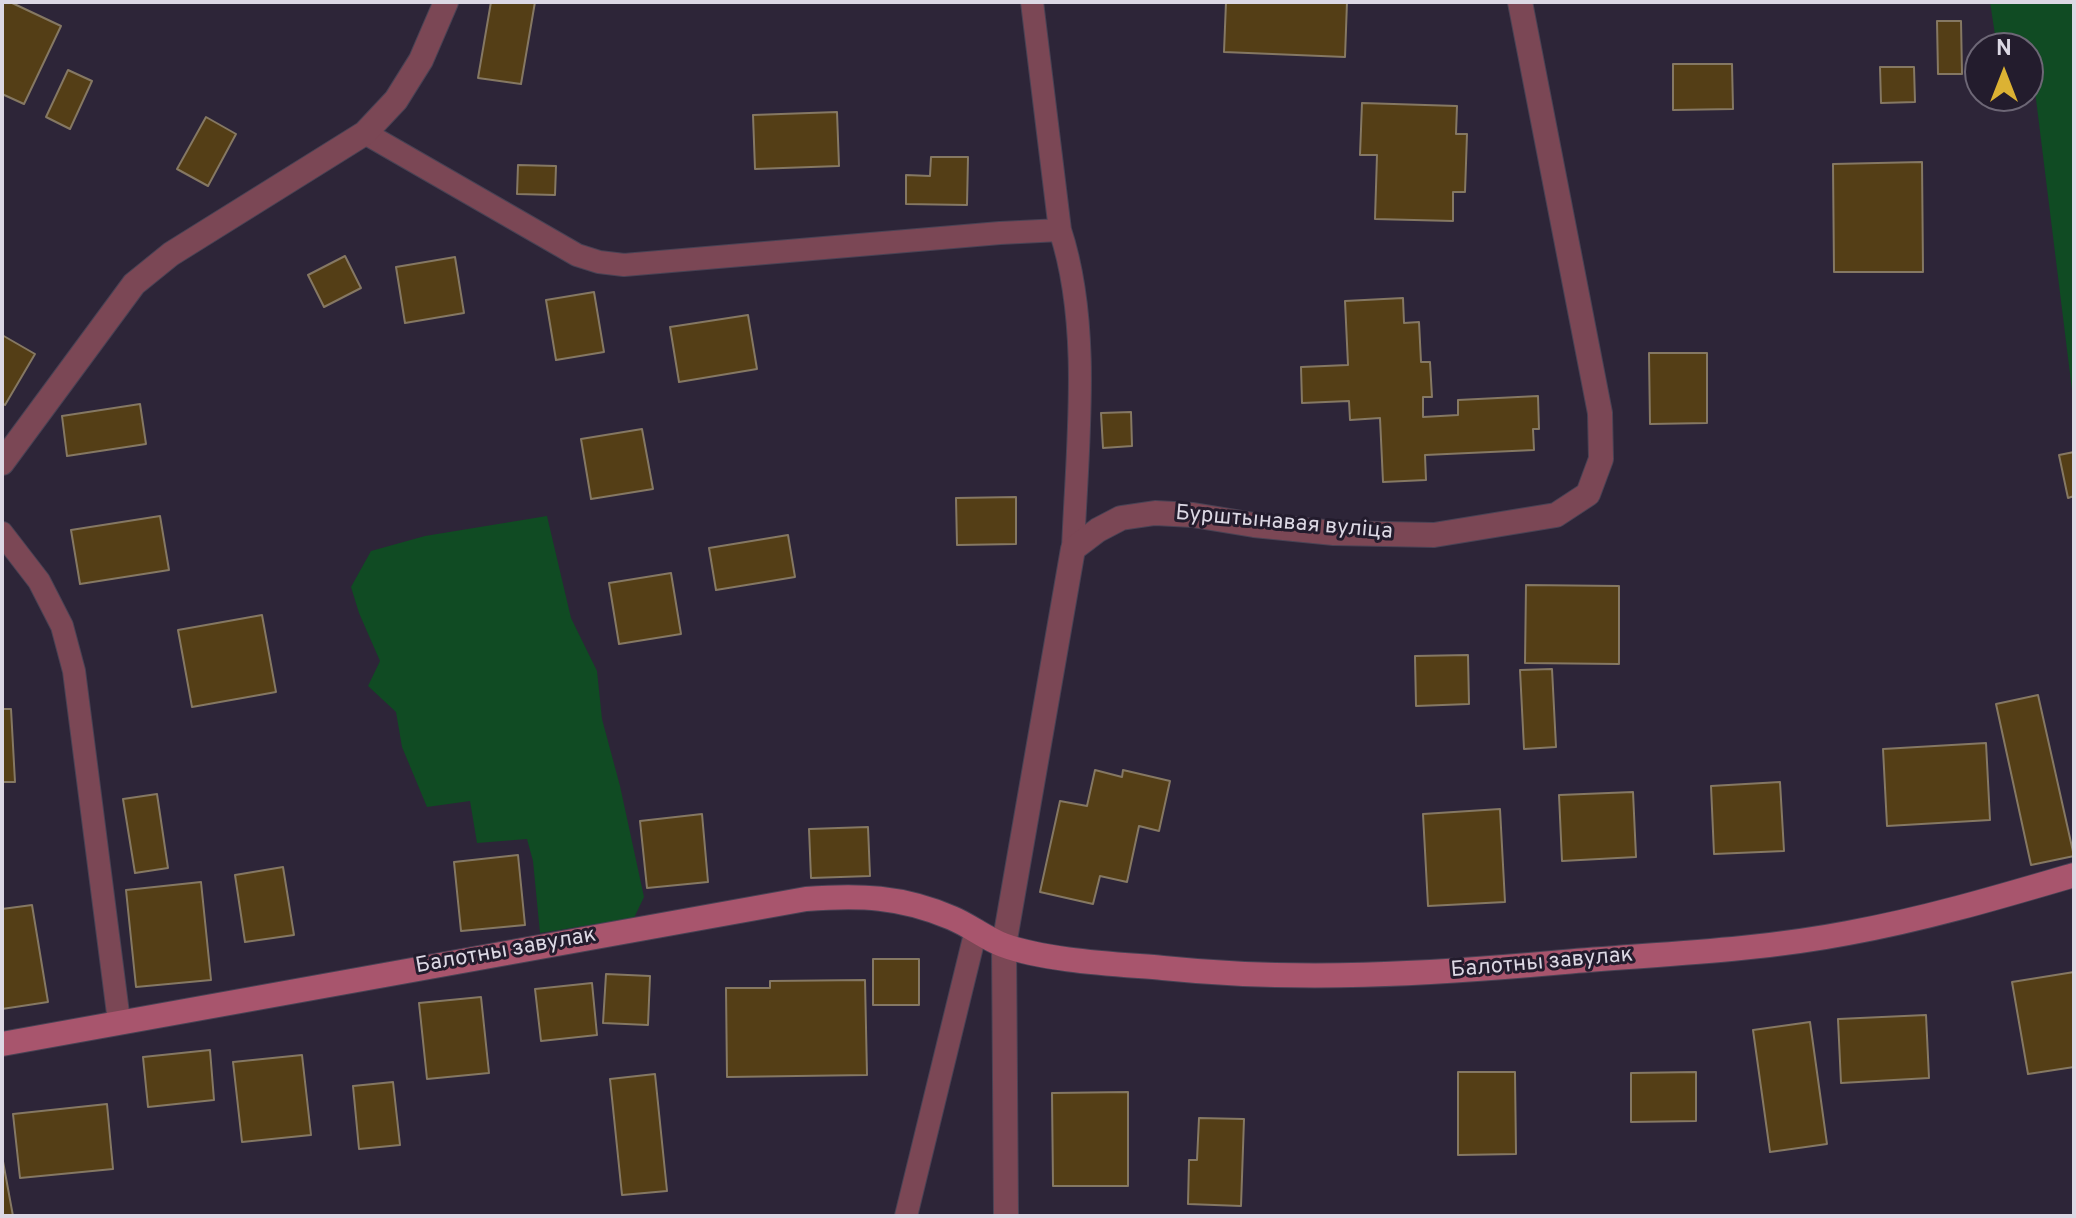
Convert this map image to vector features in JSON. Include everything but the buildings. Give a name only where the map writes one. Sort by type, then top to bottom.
[{"type":"main road","name":"Балотны завулак","points":[[2,1044],[806,899],[852,895],[886,898],[920,906],[1004,945],[1087,961],[1250,976],[1426,973],[1745,946],[1846,934],[1939,914],[2074,875]]},
{"type":"street","points":[[2,463],[134,284],[171,254],[365,133],[396,100],[421,60],[446,2]]},
{"type":"street","name":"Бурштынавая вуліца","points":[[1073,549],[1121,518],[1155,513],[1334,533],[1434,535],[1556,515],[1588,494],[1601,459],[1600,413],[1520,2]]},
{"type":"street","points":[[1006,1216],[1004,945],[1073,549]]},
{"type":"lane","points":[[1032,2],[1060,230],[1069,258],[1079,356],[1073,549]]},
{"type":"lane","points":[[365,133],[577,255],[599,262],[624,265],[1060,230]]},
{"type":"lane","points":[[2,533],[39,581],[62,626],[74,671],[119,1021]]},
{"type":"lane","points":[[906,1216],[976,930]]},
{"type":"green space","points":[[1990,2],[2074,2],[2074,406],[2038,112],[2044,112],[2044,32],[1995,32]]},
{"type":"green space","points":[[547,516],[571,618],[597,671],[602,719],[644,897],[634,918],[540,933],[533,861],[527,839],[477,843],[470,801],[427,807],[402,747],[396,712],[368,686],[380,661],[351,587],[371,551],[425,536]]}]
